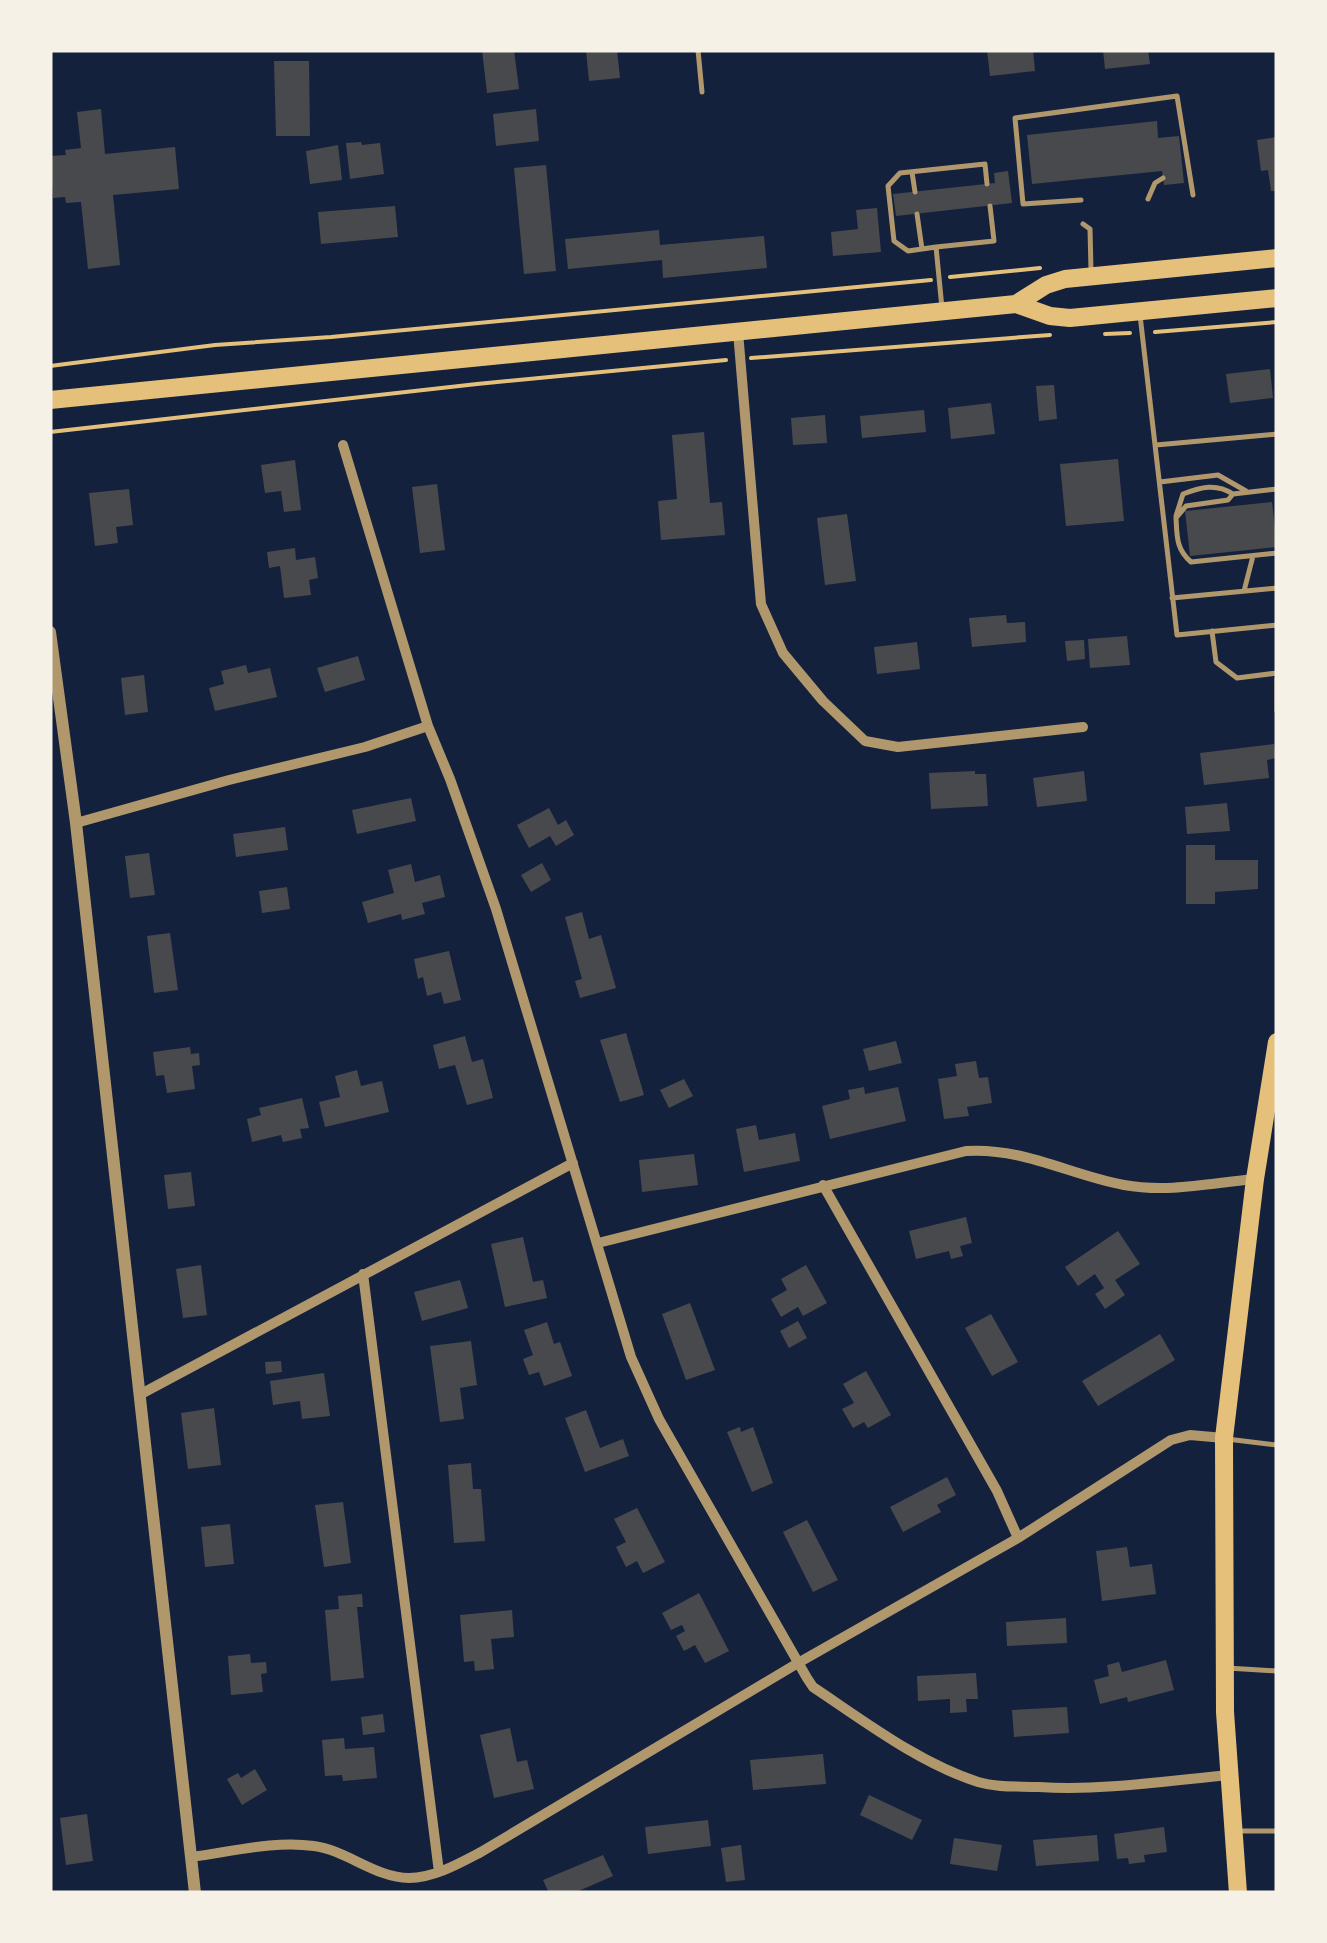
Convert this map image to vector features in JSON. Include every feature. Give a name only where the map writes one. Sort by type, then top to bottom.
[{"type":"main road","points":[[1016,304],[1051,283],[1277,258]]},
{"type":"main road","points":[[50,400],[1016,304],[1064,318],[1277,298]]},
{"type":"main road","points":[[1238,1893],[1224,1668],[1224,1438],[1255,1179],[1277,1042]]},
{"type":"street","points":[[738,332],[761,604],[783,653],[822,702],[865,742],[898,747],[1083,727]]},
{"type":"street","points":[[343,445],[428,726],[496,909],[598,1242],[616,1315],[642,1385],[813,1686],[926,1757],[978,1782],[1074,1790],[1229,1776]]},
{"type":"street","points":[[50,632],[76,823],[196,1893]]},
{"type":"street","points":[[76,823],[365,747],[428,726]]},
{"type":"street","points":[[598,1242],[944,1155],[987,1150],[1147,1188],[1255,1179]]},
{"type":"street","points":[[141,1394],[573,1164]]},
{"type":"street","points":[[822,1184],[996,1490],[1018,1538]]},
{"type":"street","points":[[364,1274],[439,1872]]},
{"type":"street","points":[[191,1857],[268,1846],[310,1845],[398,1876],[410,1878],[439,1872],[481,1852],[798,1663],[1018,1538],[1171,1440],[1190,1435],[1224,1438]]},
{"type":"lane","points":[[698,50],[702,92]]},
{"type":"lane","points":[[1080,200],[1023,204],[1016,118],[1176,96],[1186,175],[1193,195]]},
{"type":"lane","points":[[987,184],[985,164],[900,173],[888,186],[894,241],[908,251],[994,241],[990,206]]},
{"type":"lane","points":[[912,172],[914,192]]},
{"type":"lane","points":[[1148,198],[1155,183],[1163,178]]},
{"type":"lane","points":[[917,214],[922,249]]},
{"type":"lane","points":[[1083,224],[1090,229],[1093,254],[1087,277]]},
{"type":"lane","points":[[936,247],[942,311]]},
{"type":"lane","points":[[1140,312],[1177,635],[1277,625]]},
{"type":"lane","points":[[1156,444],[1277,434]]},
{"type":"lane","points":[[1160,482],[1218,476],[1249,492]]},
{"type":"lane","points":[[1277,488],[1233,494],[1221,486],[1198,488],[1183,494],[1176,518],[1177,543],[1190,562],[1277,553]]},
{"type":"lane","points":[[1176,518],[1186,506],[1228,500],[1233,494]]},
{"type":"lane","points":[[1244,591],[1252,556]]},
{"type":"lane","points":[[1172,598],[1277,588]]},
{"type":"lane","points":[[1212,632],[1216,662],[1238,678],[1277,676],[1277,711]]},
{"type":"lane","points":[[1224,1438],[1277,1445]]},
{"type":"lane","points":[[1224,1668],[1277,1671]]},
{"type":"lane","points":[[1233,1830],[1277,1832]]},
{"type":"path","points":[[50,366],[215,344],[370,334],[1045,267]]},
{"type":"path","points":[[1102,334],[1277,322]]},
{"type":"path","points":[[50,432],[477,384],[1063,335]]},
{"type":"building","points":[[482,50],[514,50],[519,89],[487,93]]},
{"type":"building","points":[[586,50],[617,50],[620,78],[589,81]]},
{"type":"building","points":[[987,50],[1033,50],[1035,71],[990,76]]},
{"type":"building","points":[[1103,50],[1148,50],[1150,64],[1105,69]]},
{"type":"building","points":[[274,61],[309,61],[310,136],[276,136]]},
{"type":"building","points":[[101,109],[105,154],[175,147],[179,189],[113,195],[120,265],[88,269],[81,202],[66,203],[65,197],[53,198],[50,156],[66,155],[65,150],[81,148],[77,112]]},
{"type":"building","points":[[536,109],[539,141],[496,146],[493,114]]},
{"type":"building","points":[[1157,121],[1158,138],[1179,136],[1184,183],[1164,185],[1162,171],[1032,184],[1027,135]]},
{"type":"building","points":[[1277,137],[1277,191],[1271,191],[1268,170],[1261,171],[1257,140]]},
{"type":"building","points":[[346,143],[380,143],[384,174],[350,179]]},
{"type":"building","points":[[338,145],[342,180],[310,184],[306,151]]},
{"type":"building","points":[[546,165],[556,271],[524,274],[514,168]]},
{"type":"building","points":[[1008,171],[1012,203],[896,216],[893,194],[995,183],[994,173]]},
{"type":"building","points":[[395,206],[398,237],[321,244],[318,212]]},
{"type":"building","points":[[877,208],[881,252],[833,256],[831,232],[858,229],[856,210]]},
{"type":"building","points":[[659,230],[660,245],[764,236],[767,268],[663,278],[662,260],[568,269],[565,239]]},
{"type":"building","points":[[1270,369],[1273,398],[1230,403],[1226,374]]},
{"type":"building","points":[[1054,385],[1057,419],[1039,421],[1036,386]]},
{"type":"building","points":[[991,403],[995,434],[951,439],[948,408]]},
{"type":"building","points":[[924,410],[926,432],[862,438],[860,416]]},
{"type":"building","points":[[825,415],[827,443],[793,445],[791,418]]},
{"type":"building","points":[[704,432],[710,503],[722,502],[725,535],[661,540],[658,501],[677,499],[672,435]]},
{"type":"building","points":[[1118,459],[1124,521],[1066,526],[1060,464]]},
{"type":"building","points":[[295,460],[301,510],[284,512],[281,491],[265,493],[261,465]]},
{"type":"building","points":[[437,484],[445,550],[420,553],[412,487]]},
{"type":"building","points":[[129,489],[133,525],[116,527],[118,543],[95,546],[89,493]]},
{"type":"building","points":[[1272,502],[1277,547],[1190,556],[1185,511]]},
{"type":"building","points":[[847,514],[856,581],[825,585],[817,518]]},
{"type":"building","points":[[295,548],[296,560],[315,557],[318,578],[309,580],[311,595],[284,598],[280,566],[269,568],[267,552]]},
{"type":"building","points":[[1006,615],[1007,623],[1025,622],[1026,642],[972,647],[969,618]]},
{"type":"building","points":[[1127,636],[1130,665],[1090,668],[1088,639]]},
{"type":"building","points":[[1084,640],[1085,659],[1067,661],[1065,641]]},
{"type":"building","points":[[917,642],[920,669],[877,674],[874,647]]},
{"type":"building","points":[[358,656],[365,680],[325,692],[317,668]]},
{"type":"building","points":[[246,665],[248,673],[270,668],[277,697],[215,711],[209,688],[224,684],[221,671]]},
{"type":"building","points":[[144,675],[148,712],[125,715],[121,678]]},
{"type":"building","points":[[1274,744],[1276,758],[1267,760],[1269,778],[1204,785],[1200,753]]},
{"type":"building","points":[[1084,771],[1087,801],[1037,807],[1033,778]]},
{"type":"building","points":[[929,773],[986,774],[988,806],[931,809]]},
{"type":"building","points":[[411,798],[416,821],[357,834],[352,810]]},
{"type":"building","points":[[1227,803],[1230,831],[1187,834],[1185,807]]},
{"type":"building","points":[[549,808],[558,825],[566,820],[574,835],[556,846],[550,836],[529,848],[517,825]]},
{"type":"building","points":[[285,827],[288,850],[236,857],[233,834]]},
{"type":"building","points":[[1186,845],[1215,845],[1215,860],[1258,860],[1258,889],[1215,892],[1215,904],[1186,904]]},
{"type":"building","points":[[149,853],[155,895],[130,898],[125,856]]},
{"type":"building","points":[[542,863],[551,880],[531,892],[521,875]]},
{"type":"building","points":[[411,864],[415,882],[440,875],[445,897],[422,903],[425,914],[402,920],[401,914],[368,923],[362,902],[394,893],[388,870]]},
{"type":"building","points":[[287,887],[290,909],[262,913],[259,891]]},
{"type":"building","points":[[582,912],[589,939],[601,935],[616,988],[580,998],[575,981],[582,979],[565,917]]},
{"type":"building","points":[[170,933],[178,990],[154,993],[147,936]]},
{"type":"building","points":[[449,951],[461,1000],[444,1004],[441,992],[427,996],[414,959]]},
{"type":"building","points":[[626,1033],[644,1095],[620,1102],[600,1040]]},
{"type":"building","points":[[465,1036],[472,1062],[483,1059],[493,1098],[467,1105],[455,1065],[439,1069],[433,1045]]},
{"type":"building","points":[[896,1041],[902,1063],[869,1071],[863,1049]]},
{"type":"building","points":[[190,1047],[191,1054],[199,1053],[200,1065],[192,1066],[195,1089],[167,1093],[164,1075],[156,1076],[153,1052]]},
{"type":"building","points":[[976,1061],[979,1078],[988,1077],[992,1103],[967,1107],[969,1116],[944,1119],[938,1079],[957,1076],[955,1064]]},
{"type":"building","points":[[357,1070],[361,1086],[382,1081],[389,1112],[325,1127],[319,1102],[340,1097],[335,1076]]},
{"type":"building","points":[[684,1079],[693,1096],[669,1108],[660,1090]]},
{"type":"building","points":[[864,1087],[865,1094],[898,1087],[906,1121],[830,1139],[822,1106],[850,1099],[848,1090]]},
{"type":"building","points":[[302,1098],[309,1128],[300,1129],[302,1138],[283,1142],[281,1135],[252,1142],[247,1119],[261,1115],[259,1108]]},
{"type":"building","points":[[756,1125],[759,1140],[795,1133],[800,1161],[744,1172],[736,1129]]},
{"type":"building","points":[[694,1154],[698,1185],[642,1192],[639,1160]]},
{"type":"building","points":[[191,1172],[195,1206],[168,1209],[164,1175]]},
{"type":"building","points":[[966,1217],[972,1243],[960,1246],[963,1256],[951,1259],[949,1251],[916,1259],[909,1231]]},
{"type":"building","points":[[1118,1231],[1140,1264],[1115,1280],[1125,1295],[1105,1309],[1095,1294],[1104,1288],[1095,1274],[1078,1286],[1065,1267]]},
{"type":"building","points":[[523,1237],[533,1282],[543,1280],[547,1298],[505,1307],[491,1244]]},
{"type":"building","points":[[201,1265],[207,1315],[183,1318],[176,1269]]},
{"type":"building","points":[[806,1265],[827,1303],[803,1316],[798,1307],[781,1317],[771,1299],[787,1290],[781,1279]]},
{"type":"building","points":[[460,1280],[468,1308],[422,1321],[414,1292]]},
{"type":"building","points":[[690,1303],[715,1370],[686,1380],[662,1314]]},
{"type":"building","points":[[991,1314],[1018,1362],[992,1376],[965,1328]]},
{"type":"building","points":[[798,1321],[807,1338],[789,1348],[780,1331]]},
{"type":"building","points":[[547,1322],[554,1344],[560,1342],[572,1376],[544,1386],[539,1372],[529,1375],[523,1359],[533,1355],[524,1330]]},
{"type":"building","points":[[1160,1334],[1175,1360],[1098,1406],[1082,1381]]},
{"type":"building","points":[[471,1341],[477,1385],[460,1388],[464,1419],[440,1422],[430,1346]]},
{"type":"building","points":[[281,1361],[282,1372],[266,1374],[265,1362]]},
{"type":"building","points":[[866,1371],[891,1415],[868,1428],[864,1422],[853,1428],[842,1409],[854,1403],[843,1384]]},
{"type":"building","points":[[324,1373],[330,1416],[302,1419],[300,1401],[273,1405],[270,1381]]},
{"type":"building","points":[[214,1408],[221,1465],[188,1469],[181,1413]]},
{"type":"building","points":[[586,1410],[600,1448],[623,1439],[629,1456],[585,1472],[565,1418]]},
{"type":"building","points":[[740,1427],[741,1432],[753,1427],[773,1483],[752,1492],[727,1432]]},
{"type":"building","points":[[471,1463],[473,1489],[481,1489],[485,1541],[454,1543],[448,1465]]},
{"type":"building","points":[[947,1477],[956,1495],[937,1505],[941,1512],[903,1532],[890,1507]]},
{"type":"building","points":[[343,1502],[351,1563],[324,1567],[315,1505]]},
{"type":"building","points":[[637,1508],[665,1562],[643,1573],[637,1561],[626,1567],[616,1547],[626,1542],[614,1519]]},
{"type":"building","points":[[807,1520],[838,1580],[813,1592],[783,1532]]},
{"type":"building","points":[[230,1524],[234,1564],[205,1567],[201,1527]]},
{"type":"building","points":[[1127,1547],[1130,1567],[1152,1564],[1156,1594],[1102,1601],[1096,1551]]},
{"type":"building","points":[[699,1593],[729,1651],[705,1663],[695,1645],[684,1651],[676,1636],[685,1631],[682,1625],[671,1630],[662,1613]]},
{"type":"building","points":[[362,1594],[363,1607],[357,1607],[364,1678],[331,1681],[325,1610],[339,1609],[338,1596]]},
{"type":"building","points":[[512,1610],[514,1637],[491,1639],[494,1669],[475,1671],[474,1661],[464,1662],[460,1615]]},
{"type":"building","points":[[1066,1618],[1067,1643],[1007,1646],[1006,1622]]},
{"type":"building","points":[[250,1654],[251,1663],[266,1662],[267,1673],[261,1674],[263,1692],[231,1695],[228,1656]]},
{"type":"building","points":[[1166,1660],[1174,1690],[1128,1702],[1127,1697],[1100,1704],[1094,1680],[1109,1676],[1107,1665],[1119,1662],[1122,1672]]},
{"type":"building","points":[[976,1673],[978,1699],[966,1699],[967,1712],[950,1713],[950,1699],[918,1701],[917,1676]]},
{"type":"building","points":[[1067,1707],[1069,1733],[1014,1737],[1012,1710]]},
{"type":"building","points":[[383,1714],[385,1732],[363,1735],[361,1717]]},
{"type":"building","points":[[510,1728],[517,1762],[527,1760],[534,1789],[494,1798],[480,1735]]},
{"type":"building","points":[[344,1738],[345,1749],[374,1747],[377,1778],[343,1781],[342,1775],[325,1776],[322,1740]]},
{"type":"building","points":[[823,1754],[826,1784],[753,1790],[750,1760]]},
{"type":"building","points":[[255,1769],[267,1790],[242,1805],[227,1779],[238,1773],[241,1778]]},
{"type":"building","points":[[869,1795],[922,1820],[912,1840],[860,1815]]},
{"type":"building","points":[[87,1814],[93,1861],[66,1865],[60,1818]]},
{"type":"building","points":[[708,1820],[711,1846],[648,1854],[645,1827]]},
{"type":"building","points":[[1164,1827],[1167,1852],[1144,1855],[1145,1862],[1129,1864],[1128,1858],[1117,1859],[1114,1834]]},
{"type":"building","points":[[1097,1835],[1099,1861],[1036,1866],[1033,1840]]},
{"type":"building","points":[[954,1838],[1002,1845],[997,1871],[950,1864]]},
{"type":"building","points":[[741,1845],[745,1880],[726,1882],[721,1848]]},
{"type":"building","points":[[603,1855],[613,1876],[574,1893],[549,1893],[543,1880]]}]
